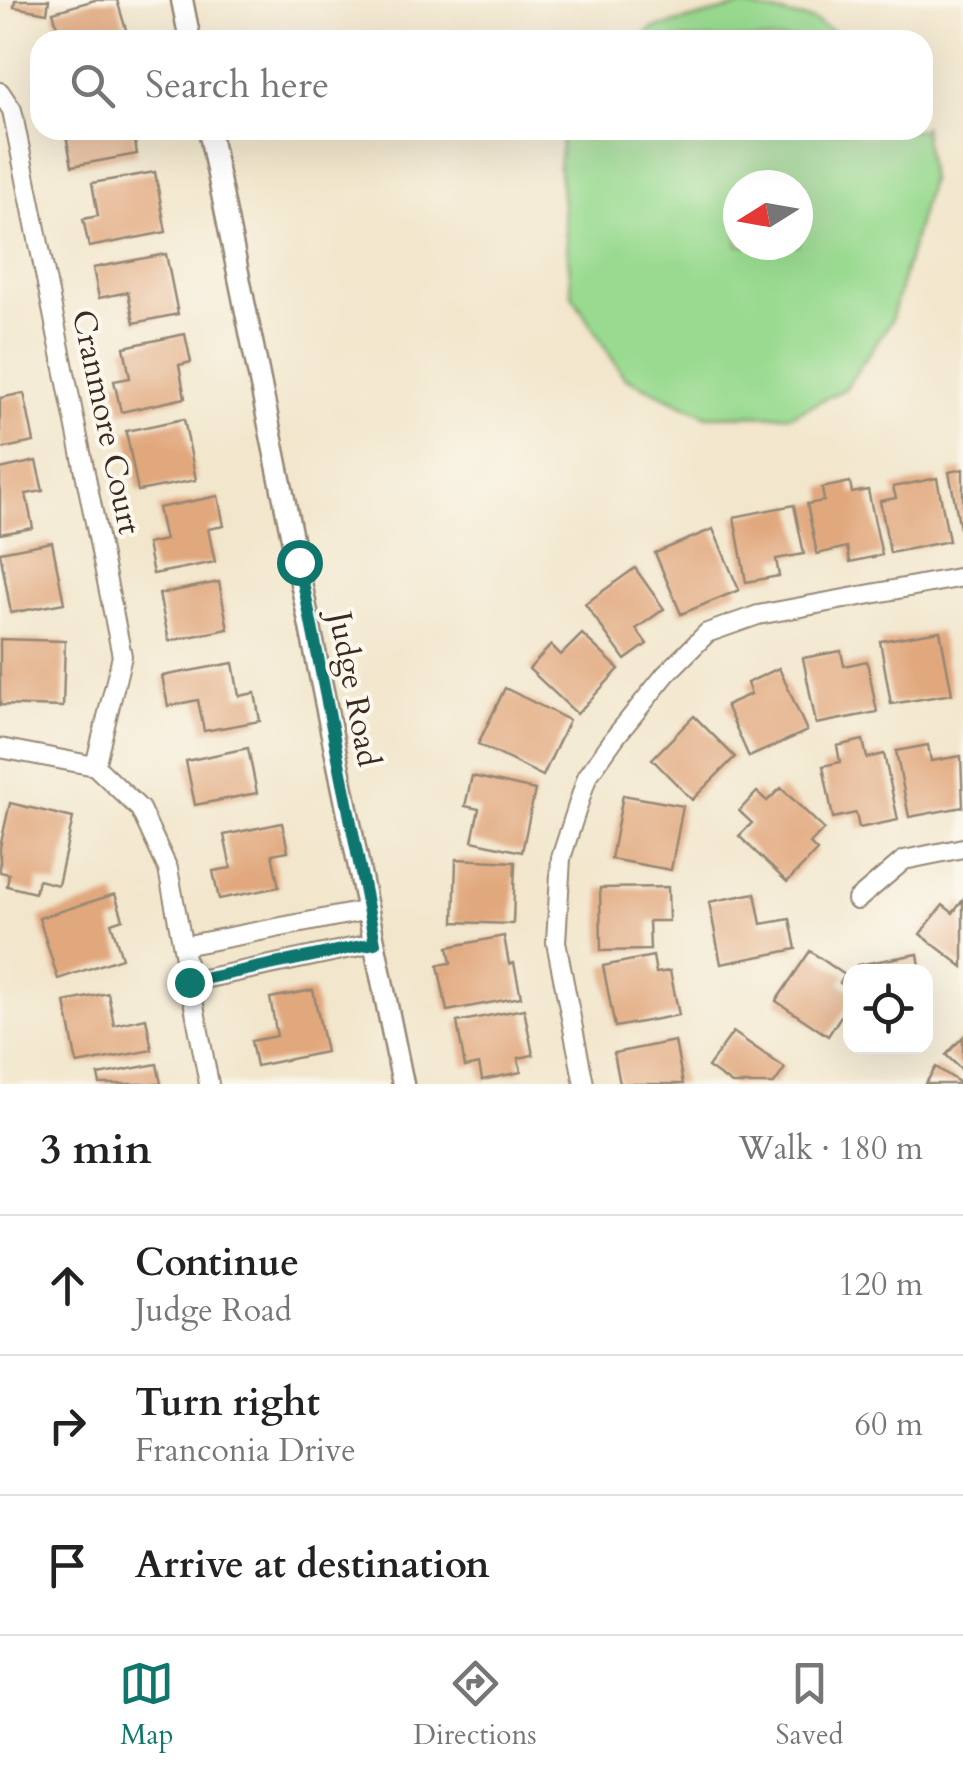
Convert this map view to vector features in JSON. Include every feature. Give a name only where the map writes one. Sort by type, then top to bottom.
[{"type":"street","points":[[182,0],[188,30]]},
{"type":"street","name":"Cranmore Court","points":[[0,92],[12,110],[122,656],[95,766]]},
{"type":"street","name":"Judge Road","points":[[211,140],[402,1084]]},
{"type":"street","points":[[584,1084],[556,942],[560,858],[587,777],[666,674],[707,634],[758,615],[963,577]]},
{"type":"street","points":[[0,748],[95,766],[140,809],[168,868],[209,1084]]},
{"type":"street","points":[[858,900],[904,860],[963,848]]},
{"type":"street","points":[[183,946],[369,910]]},
{"type":"street","points":[[260,931],[268,966]]},
{"type":"street","points":[[189,982],[375,943]]},
{"type":"green space","points":[[742,6],[813,20],[830,30],[651,30]]},
{"type":"green space","points":[[562,140],[925,140],[930,180],[891,321],[845,389],[792,415],[707,416],[624,377],[572,295],[559,167]]},
{"type":"building","points":[[15,0],[49,0],[47,13],[14,7]]},
{"type":"building","points":[[95,0],[117,0],[126,30],[58,30],[53,12]]},
{"type":"building","points":[[67,140],[135,140],[137,154],[72,166]]},
{"type":"building","points":[[155,172],[166,232],[89,247],[83,219],[98,216],[92,183]]},
{"type":"building","points":[[166,254],[178,314],[134,323],[128,292],[99,298],[93,268]]},
{"type":"building","points":[[185,334],[191,362],[179,365],[185,398],[121,412],[114,381],[130,378],[124,347]]},
{"type":"building","points":[[24,393],[34,442],[0,449],[0,398]]},
{"type":"building","points":[[184,419],[196,480],[138,491],[126,431]]},
{"type":"building","points":[[36,461],[43,491],[26,494],[33,528],[0,534],[0,469]]},
{"type":"building","points":[[963,469],[963,533],[961,533],[949,472]]},
{"type":"building","points":[[937,478],[949,541],[890,553],[880,501],[896,498],[893,487]]},
{"type":"building","points":[[850,482],[852,493],[868,490],[882,555],[850,562],[847,547],[817,554],[807,504],[824,501],[822,488]]},
{"type":"building","points":[[218,496],[224,526],[208,529],[215,562],[153,574],[147,544],[165,540],[158,508]]},
{"type":"building","points":[[794,505],[804,554],[776,559],[779,576],[746,582],[734,517]]},
{"type":"building","points":[[713,529],[739,590],[681,614],[655,553]]},
{"type":"building","points":[[52,542],[64,603],[11,613],[0,552]]},
{"type":"building","points":[[635,568],[664,609],[636,629],[647,644],[625,660],[585,604]]},
{"type":"building","points":[[219,582],[228,629],[169,641],[159,594]]},
{"type":"building","points":[[940,631],[952,694],[891,704],[880,641]]},
{"type":"building","points":[[582,634],[619,669],[577,714],[529,669],[551,645],[561,655]]},
{"type":"building","points":[[0,639],[65,641],[63,707],[0,705]]},
{"type":"building","points":[[841,651],[844,666],[867,661],[877,712],[816,724],[803,658]]},
{"type":"building","points":[[233,663],[239,696],[255,693],[260,721],[204,731],[198,700],[168,706],[162,676]]},
{"type":"building","points":[[779,668],[807,731],[749,757],[726,705],[751,694],[747,683]]},
{"type":"building","points":[[505,688],[569,720],[543,776],[478,744]]},
{"type":"building","points":[[694,716],[735,757],[692,800],[652,759]]},
{"type":"building","points":[[863,740],[867,758],[884,754],[898,820],[859,828],[856,813],[833,818],[823,766],[840,762],[837,746]]},
{"type":"building","points":[[928,745],[931,761],[961,756],[963,807],[909,817],[896,751]]},
{"type":"building","points":[[248,748],[257,793],[195,805],[186,761]]},
{"type":"building","points":[[472,776],[535,790],[522,852],[472,841],[479,809],[465,806]]},
{"type":"building","points":[[781,788],[824,829],[810,844],[817,851],[787,882],[739,836],[752,823],[739,811],[757,792],[767,801]]},
{"type":"building","points":[[623,795],[683,806],[671,870],[611,859]]},
{"type":"building","points":[[10,803],[73,818],[58,885],[38,880],[35,893],[7,886],[9,874],[0,872],[0,847]]},
{"type":"building","points":[[282,823],[288,851],[272,854],[279,887],[219,899],[213,871],[231,868],[224,835]]},
{"type":"building","points":[[456,859],[515,862],[513,924],[454,922]]},
{"type":"building","points":[[668,887],[669,921],[649,921],[650,950],[601,951],[600,888]]},
{"type":"building","points":[[755,893],[761,924],[790,919],[796,949],[721,964],[709,902]]},
{"type":"building","points":[[115,894],[123,919],[111,923],[122,958],[58,979],[39,918]]},
{"type":"building","points":[[963,900],[963,967],[920,934],[943,905],[953,913]]},
{"type":"building","points":[[504,936],[521,997],[447,1011],[438,965],[451,963],[448,947]]},
{"type":"building","points":[[810,951],[843,974],[840,983],[843,1013],[828,1036],[776,1001]]},
{"type":"building","points":[[918,954],[920,964],[863,964]]},
{"type":"building","points":[[653,956],[656,973],[670,971],[679,1015],[615,1027],[603,966]]},
{"type":"building","points":[[313,990],[326,1052],[256,1066],[251,1041],[277,1036],[270,998]]},
{"type":"building","points":[[108,993],[114,1025],[146,1018],[152,1050],[77,1064],[65,1002]]},
{"type":"building","points":[[524,1009],[533,1055],[518,1058],[521,1072],[482,1080],[479,1064],[465,1067],[457,1022]]},
{"type":"building","points":[[733,1032],[785,1068],[774,1084],[732,1084],[708,1067]]},
{"type":"building","points":[[963,1037],[963,1071],[946,1055]]},
{"type":"building","points":[[675,1041],[683,1084],[620,1084],[614,1053]]},
{"type":"building","points":[[157,1064],[161,1084],[100,1084],[98,1075]]},
{"type":"building","points":[[936,1067],[962,1084],[925,1084]]},
{"type":"route","points":[[189,982],[375,943],[299,562]]}]
